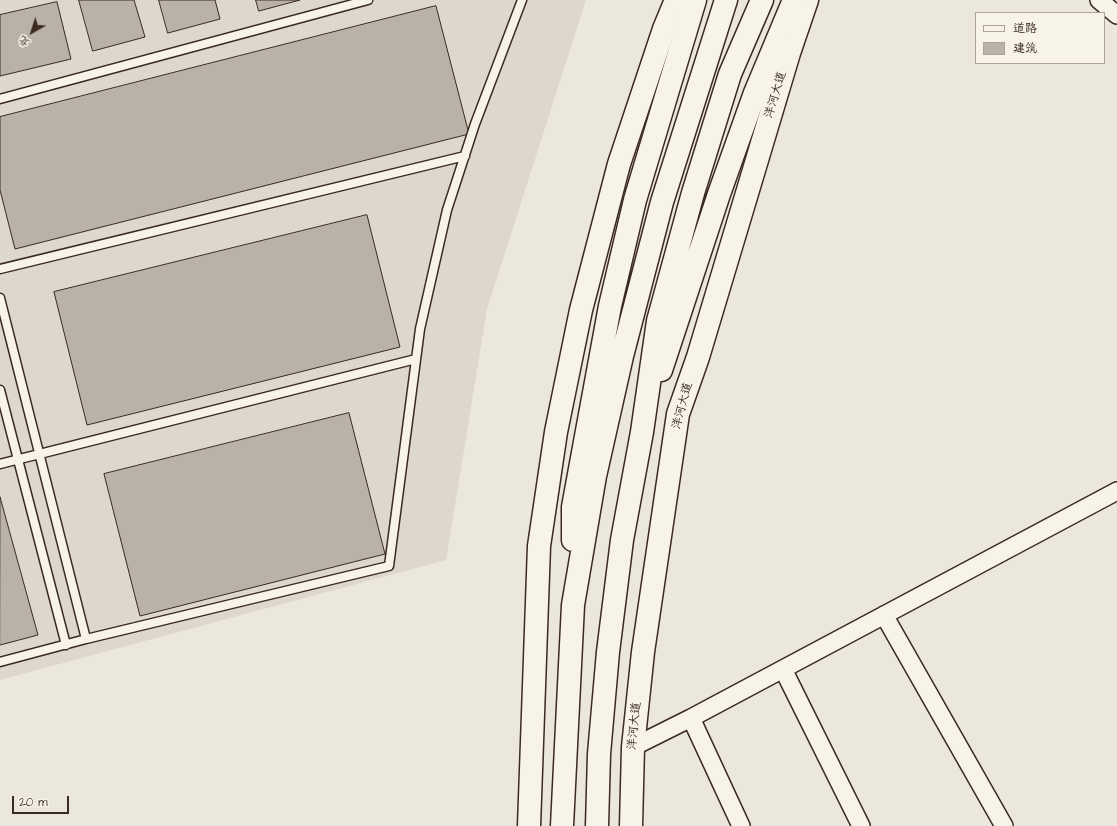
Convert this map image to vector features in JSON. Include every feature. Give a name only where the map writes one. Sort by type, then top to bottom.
[{"type":"main road","points":[[529,826],[539,546],[556,432],[581,310],[619,164],[664,30],[676,0]]},
{"type":"main road","points":[[562,826],[573,605],[573,507],[610,306],[636,200],[695,0]]},
{"type":"main road","points":[[573,605],[595,476],[624,348],[662,202],[726,0]]},
{"type":"main road","points":[[597,826],[599,754],[608,652],[622,540],[642,432],[658,321],[691,200],[730,74],[762,0]]},
{"type":"main road","points":[[642,432],[719,194],[755,93],[794,0]]},
{"type":"main road","name":"洋河大道","points":[[631,826],[633,747],[643,652],[678,414],[698,357],[789,53],[807,0]]},
{"type":"street","points":[[1099,0],[1117,15]]},
{"type":"street","points":[[633,747],[691,718],[1117,491]]},
{"type":"street","points":[[884,615],[1004,826]]},
{"type":"street","points":[[783,669],[861,826]]},
{"type":"street","points":[[691,718],[741,826]]},
{"type":"lane","points":[[0,99],[368,0]]},
{"type":"lane","points":[[0,662],[86,639],[389,566],[420,328],[447,210],[465,156],[522,0]]},
{"type":"lane","points":[[0,270],[465,156]]},
{"type":"lane","points":[[0,298],[86,639]]},
{"type":"lane","points":[[0,464],[416,359]]},
{"type":"lane","points":[[0,390],[66,645]]},
{"type":"shaded area","points":[[0,0],[586,0],[487,309],[446,560],[0,680]]},
{"type":"building","points":[[79,0],[134,0],[145,37],[93,51]]},
{"type":"building","points":[[159,0],[215,0],[220,19],[168,33]]},
{"type":"building","points":[[256,0],[300,0],[259,11]]},
{"type":"building","points":[[57,2],[71,59],[0,76],[0,15]]},
{"type":"building","points":[[436,6],[469,134],[15,249],[0,190],[0,117]]},
{"type":"building","points":[[367,215],[400,347],[87,425],[54,292]]},
{"type":"building","points":[[349,413],[385,554],[140,616],[104,474]]},
{"type":"building","points":[[0,497],[38,635],[0,645]]}]
